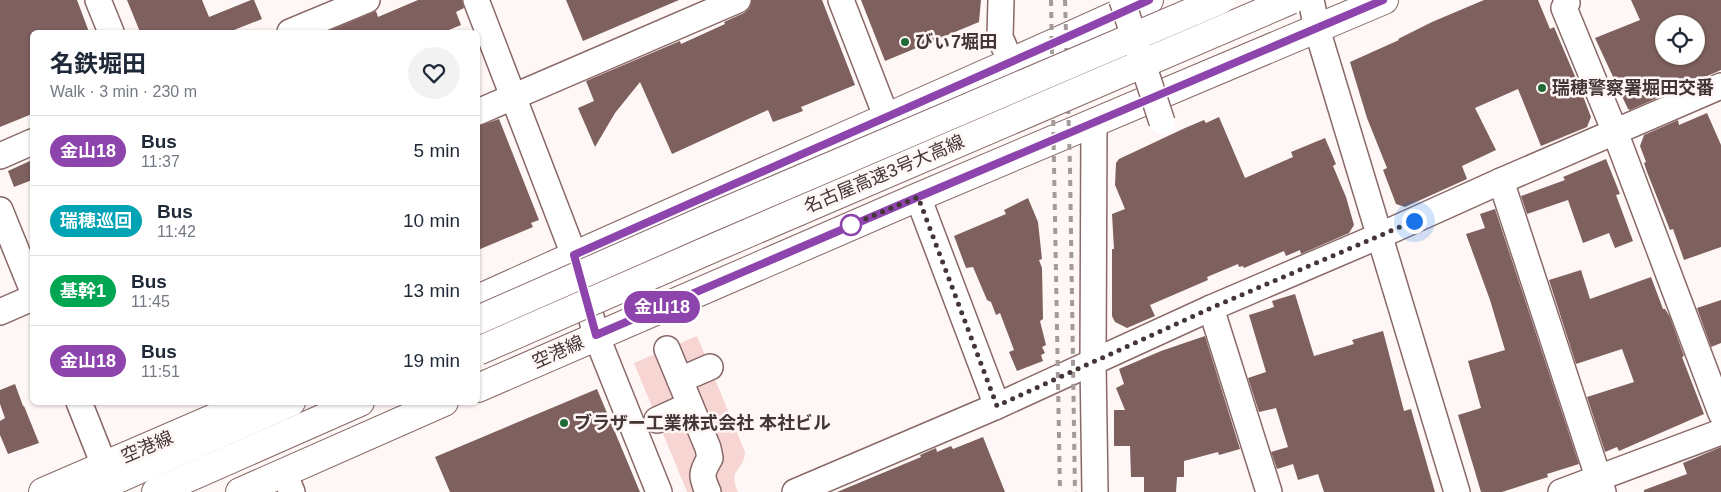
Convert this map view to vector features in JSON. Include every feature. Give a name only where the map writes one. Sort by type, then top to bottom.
[{"type":"main road","points":[[480,298],[1149,0]]},
{"type":"main road","name":"名古屋高速3号大高線","points":[[480,319],[705,220],[1220,0]]},
{"type":"main road","name":"名古屋高速3号大高線","points":[[480,350],[1291,0]]},
{"type":"main road","name":"空港線","points":[[480,387],[596,335],[918,197],[1384,0]]},
{"type":"main road","name":"空港線","points":[[43,492],[244,405]]},
{"type":"main road","points":[[88,492],[284,405]]},
{"type":"main road","points":[[156,492],[353,405]]},
{"type":"main road","points":[[240,492],[288,482],[438,405]]},
{"type":"street","points":[[98,0],[110,30]]},
{"type":"street","points":[[295,30],[367,0]]},
{"type":"street","points":[[476,0],[574,255],[596,335],[659,492]]},
{"type":"street","points":[[480,111],[738,0]]},
{"type":"street","points":[[841,0],[886,116]]},
{"type":"street","points":[[1001,0],[1000,37],[1011,63]]},
{"type":"street","points":[[1122,0],[1162,122]]},
{"type":"street","points":[[1311,0],[1317,29],[1457,492]]},
{"type":"street","points":[[1566,0],[1567,3],[1564,8],[1615,132],[1721,413]]},
{"type":"street","points":[[795,492],[997,406],[1211,308],[1721,86]]},
{"type":"street","points":[[1094,124],[1092,362],[1094,492]]},
{"type":"street","points":[[0,156],[30,143]]},
{"type":"street","points":[[1501,181],[1601,485]]},
{"type":"street","points":[[918,197],[997,406]]},
{"type":"street","points":[[0,210],[30,284]]},
{"type":"street","points":[[0,312],[30,299]]},
{"type":"street","points":[[1211,308],[1269,492]]},
{"type":"street","points":[[667,349],[709,453],[710,458],[702,470],[703,480],[708,492]]},
{"type":"street","points":[[680,380],[710,367]]},
{"type":"street","points":[[80,405],[104,465]]},
{"type":"street","points":[[657,420],[690,405]]},
{"type":"street","points":[[1561,492],[1601,485],[1721,432]]},
{"type":"shaded area","points":[[697,336],[745,452],[742,463],[734,478],[738,492],[687,492],[634,363]]},
{"type":"building","points":[[0,0],[77,0],[88,30],[30,30],[30,115],[0,127]]},
{"type":"building","points":[[127,0],[202,0],[209,17],[254,0],[262,19],[234,30],[139,30]]},
{"type":"building","points":[[418,0],[462,0],[464,8],[456,12],[461,25],[449,30],[331,30],[376,11],[378,17]]},
{"type":"building","points":[[566,0],[679,0],[583,41]]},
{"type":"building","points":[[752,0],[822,0],[855,85],[801,107],[803,111],[773,122],[768,110],[672,154],[640,82],[615,113],[595,147],[578,108],[594,101],[586,81],[680,41],[681,44],[725,24],[724,22],[749,9]]},
{"type":"building","name":"びぃ7堀田","points":[[861,0],[981,0],[979,22],[885,61]]},
{"type":"building","points":[[1484,0],[1538,0],[1550,29],[1554,27],[1580,88],[1591,117],[1587,127],[1541,146],[1518,89],[1475,108],[1496,150],[1462,166],[1467,179],[1405,207],[1396,204],[1383,170],[1387,168],[1367,118],[1350,62],[1399,40],[1432,22]]},
{"type":"building","points":[[1631,0],[1721,0],[1721,70],[1630,110],[1595,38],[1640,20]]},
{"type":"building","points":[[1707,113],[1721,145],[1721,247],[1684,260],[1673,229],[1670,230],[1647,172],[1644,163],[1646,162],[1640,146],[1644,135],[1678,120],[1679,125]]},
{"type":"building","points":[[1219,117],[1245,178],[1293,157],[1291,152],[1325,138],[1336,164],[1333,166],[1346,197],[1354,225],[1349,233],[1301,254],[1300,250],[1286,256],[1284,251],[1244,268],[1243,266],[1239,267],[1238,264],[1207,277],[1208,280],[1150,305],[1155,316],[1127,328],[1115,322],[1112,316],[1112,249],[1114,249],[1112,214],[1125,209],[1115,185],[1116,163],[1119,159],[1185,128],[1204,120],[1206,123]]},
{"type":"building","points":[[499,119],[539,220],[531,223],[533,227],[480,249],[480,125]]},
{"type":"building","points":[[1606,159],[1620,194],[1616,195],[1633,241],[1615,248],[1609,233],[1583,243],[1568,200],[1527,214],[1521,196],[1565,180],[1563,177]]},
{"type":"building","points":[[30,161],[30,181],[14,187],[8,171]]},
{"type":"building","points":[[1028,198],[1038,222],[1042,259],[1039,260],[1042,268],[1043,319],[1040,321],[1046,345],[1042,347],[1045,353],[1041,355],[1043,361],[1017,371],[1009,352],[1014,350],[1000,313],[996,315],[991,302],[987,300],[973,267],[966,268],[954,236],[1006,214],[1004,210]]},
{"type":"building","points":[[1495,209],[1579,464],[1547,474],[1548,477],[1502,492],[1481,492],[1458,415],[1481,408],[1468,361],[1505,350],[1490,300],[1466,234],[1485,228],[1480,214]]},
{"type":"building","points":[[1581,270],[1590,299],[1651,277],[1663,309],[1665,309],[1670,317],[1684,356],[1682,357],[1704,414],[1619,451],[1617,447],[1605,452],[1587,397],[1634,382],[1622,349],[1576,364],[1549,280]]},
{"type":"building","points":[[1295,294],[1314,356],[1354,344],[1352,340],[1383,331],[1404,411],[1411,409],[1435,492],[1324,492],[1318,474],[1298,480],[1293,464],[1277,469],[1271,452],[1288,447],[1276,408],[1259,412],[1248,378],[1266,372],[1249,315],[1274,307],[1272,301]]},
{"type":"building","points":[[1721,300],[1721,343],[1711,347],[1697,308]]},
{"type":"building","points":[[1205,336],[1240,449],[1219,455],[1218,452],[1184,461],[1184,477],[1177,477],[1176,492],[1144,492],[1144,477],[1131,477],[1130,446],[1114,446],[1114,410],[1125,410],[1116,388],[1124,384],[1119,369],[1161,351]]},
{"type":"building","points":[[15,384],[39,443],[8,454],[0,435],[0,421],[5,418],[0,404],[0,390]]},
{"type":"building","name":"ブラザー工業株式会社 本社ビル","points":[[597,389],[640,492],[450,492],[435,457]]},
{"type":"building","points":[[983,437],[1005,492],[837,492],[921,457],[920,455],[936,448],[937,452],[951,446],[953,449]]},
{"type":"building","points":[[1721,447],[1721,492],[1644,492],[1644,490],[1687,474],[1683,463]]},
{"type":"railway","points":[[1051,0],[1060,492]]},
{"type":"railway","points":[[1065,0],[1070,168],[1075,492]]},
{"type":"bus line","name":"金山18","points":[[1149,0],[1011,63],[886,116],[574,255],[596,335],[1383,0]]},
{"type":"place","name":"びぃ7堀田","points":[[905,42]]},
{"type":"place","name":"瑞穂警察署堀田交番","points":[[1542,88]]},
{"type":"place","name":"ブラザー工業株式会社 本社ビル","points":[[564,423]]},
{"type":"route","points":[[851,225],[846,227],[918,197],[997,406],[1211,308],[1414,221]]}]
